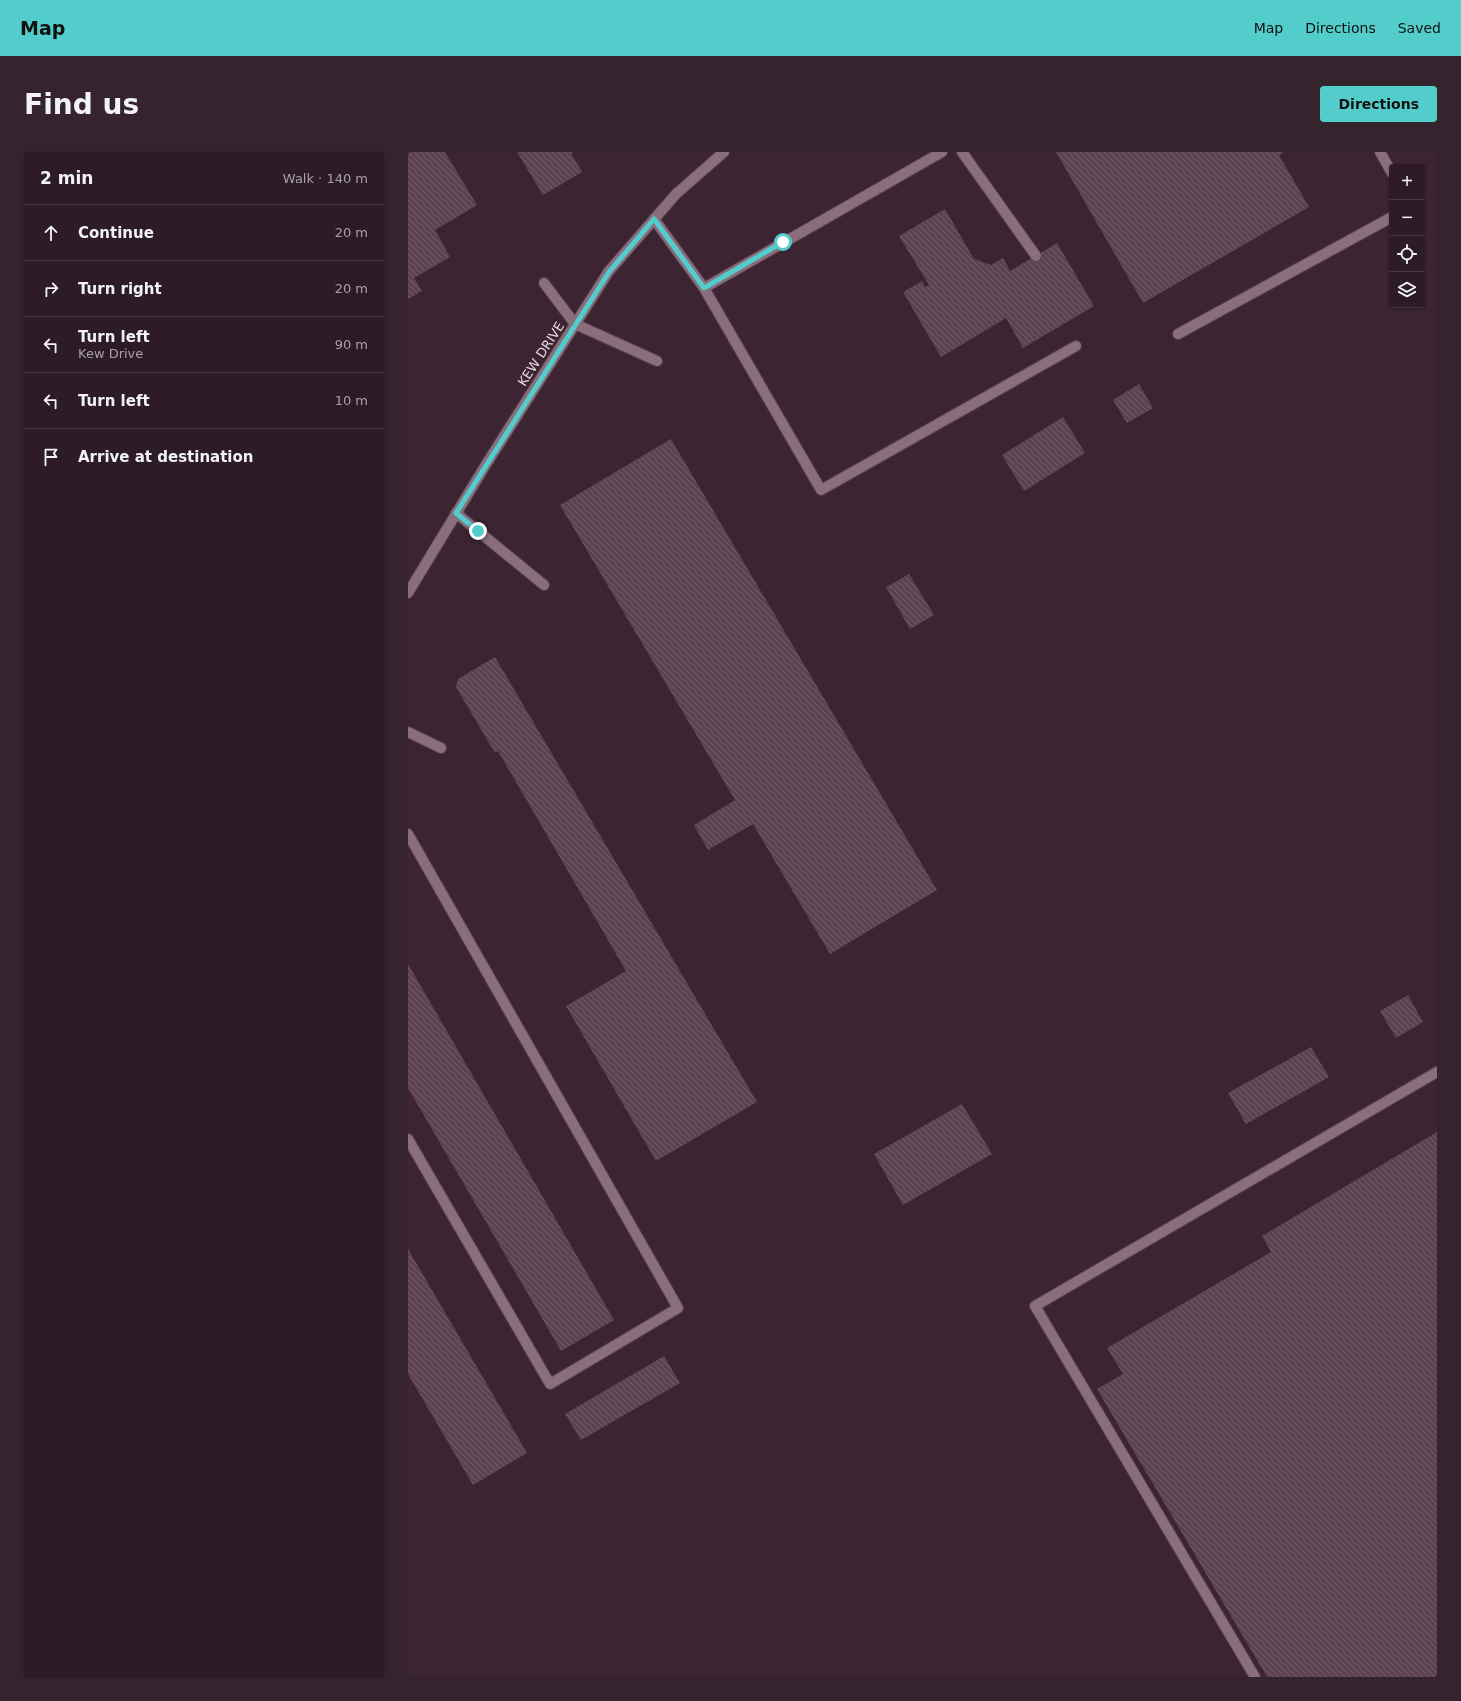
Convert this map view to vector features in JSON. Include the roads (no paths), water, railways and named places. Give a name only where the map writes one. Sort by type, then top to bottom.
[{"type":"street","name":"KEW DRIVE","points":[[409,588],[609,272],[676,194],[724,152]]},
{"type":"street","points":[[704,288],[942,152]]},
{"type":"street","points":[[962,152],[1036,256]]},
{"type":"street","points":[[1380,152],[1389,168]]},
{"type":"street","points":[[654,219],[704,288],[821,490],[1076,346]]},
{"type":"street","points":[[1178,334],[1389,219]]},
{"type":"street","points":[[544,283],[575,324],[657,361]]},
{"type":"street","points":[[456,513],[544,585]]},
{"type":"street","points":[[408,732],[441,748]]},
{"type":"street","points":[[408,834],[678,1308],[550,1384],[408,1139]]},
{"type":"street","points":[[1255,1677],[1035,1306],[1437,1072]]}]
